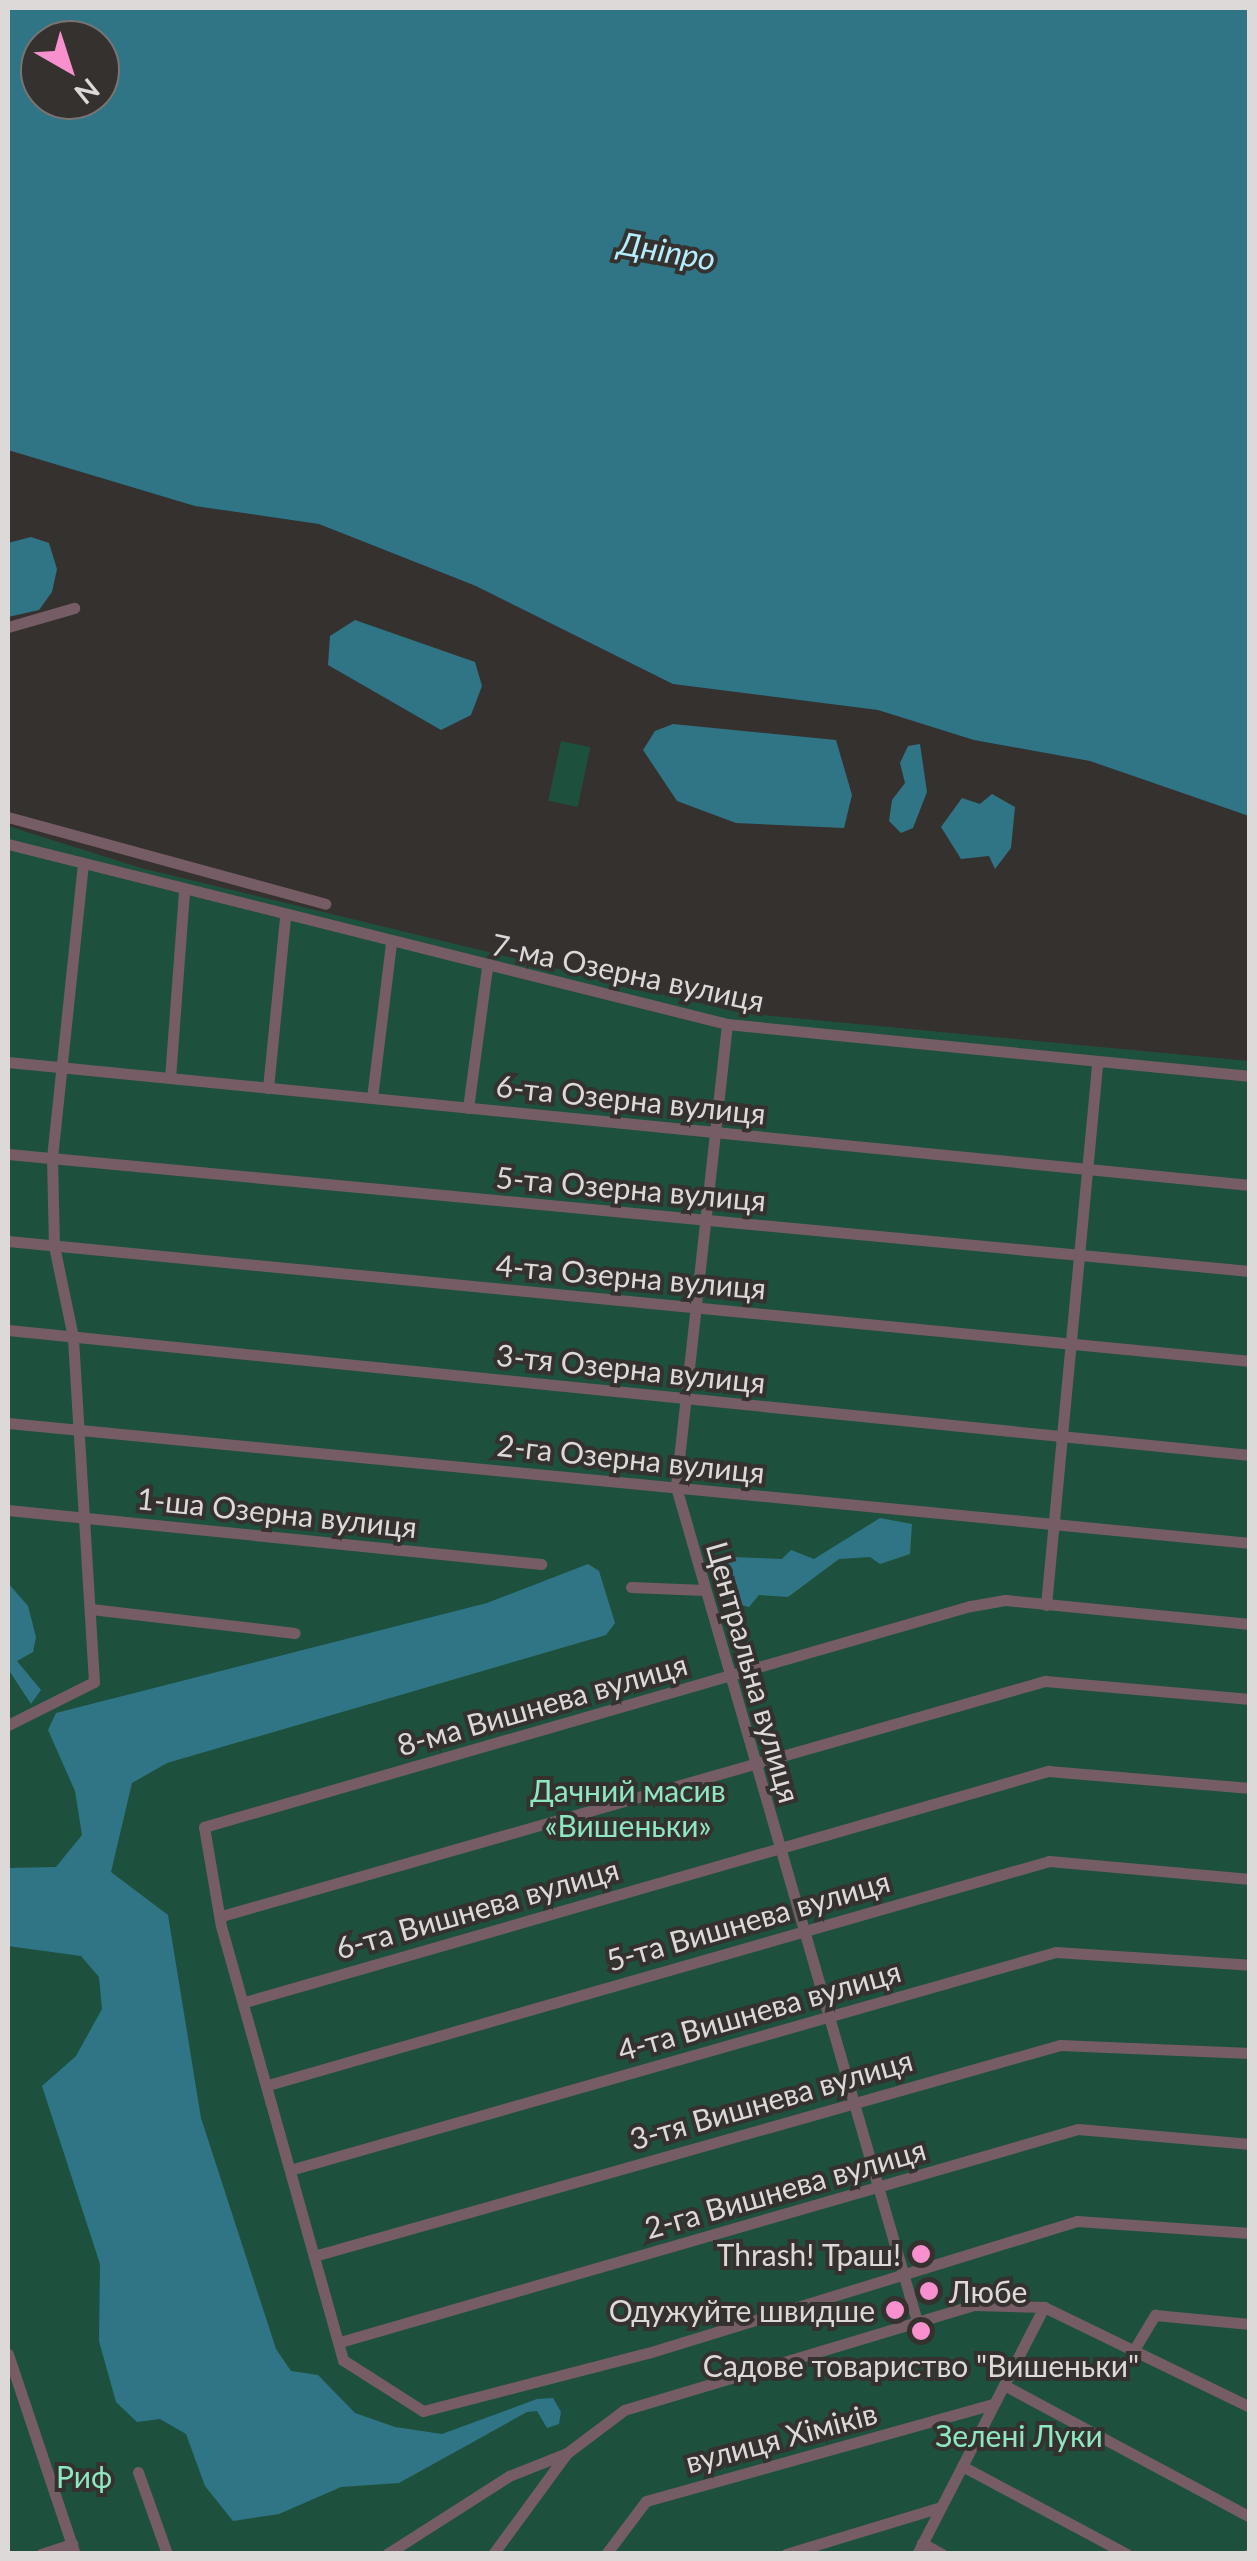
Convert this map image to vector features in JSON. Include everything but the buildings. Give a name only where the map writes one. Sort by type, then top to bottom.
[{"type":"street","points":[[8,627],[74,608]]},
{"type":"street","points":[[8,818],[325,904]]},
{"type":"street","name":"7-ма Озерна вулиця","points":[[8,844],[184,893],[727,1024],[1096,1065],[1250,1076]]},
{"type":"street","points":[[8,1725],[94,1682],[73,1337],[54,1246],[52,1158],[83,865]]},
{"type":"street","points":[[170,1078],[184,893]]},
{"type":"street","points":[[268,1088],[285,918]]},
{"type":"street","points":[[372,1098],[390,944]]},
{"type":"street","points":[[468,1108],[487,967]]},
{"type":"street","name":"Центральна вулиця","points":[[727,1024],[676,1487],[916,2318]]},
{"type":"street","name":"6-та Озерна вулиця","points":[[8,1062],[1250,1185]]},
{"type":"street","points":[[1046,1604],[1096,1065]]},
{"type":"street","name":"5-та Озерна вулиця","points":[[8,1154],[1250,1271]]},
{"type":"street","name":"4-та Озерна вулиця","points":[[8,1241],[1250,1361]]},
{"type":"street","name":"3-тя Озерна вулиця","points":[[8,1330],[1250,1455]]},
{"type":"street","name":"2-га Озерна вулиця","points":[[8,1423],[1250,1543]]},
{"type":"street","name":"1-ша Озерна вулиця","points":[[8,1510],[541,1564]]},
{"type":"street","points":[[632,1587],[704,1590]]},
{"type":"street","name":"8-ма Вишнева вулиця","points":[[225,1915],[204,1827],[970,1606],[1046,1604],[1250,1624]]},
{"type":"street","points":[[91,1609],[296,1633]]},
{"type":"street","points":[[1250,1699],[1045,1681],[225,1915],[221,1926],[344,2360],[423,2411],[1105,2217],[1250,2233]]},
{"type":"street","name":"6-та Вишнева вулиця","points":[[245,2002],[1048,1771],[1250,1788]]},
{"type":"street","name":"5-та Вишнева вулиця","points":[[268,2085],[1050,1861],[1250,1879]]},
{"type":"street","name":"4-та Вишнева вулиця","points":[[290,2170],[1056,1952],[1250,1966]]},
{"type":"street","name":"3-тя Вишнева вулиця","points":[[314,2256],[852,2100],[1060,2045],[1250,2053]]},
{"type":"street","name":"2-га Вишнева вулиця","points":[[340,2342],[1078,2129],[1250,2144]]},
{"type":"street","points":[[493,2554],[567,2453],[606,2420],[649,2400],[916,2318],[986,2304],[1044,2307],[1250,2408]]},
{"type":"street","points":[[942,2554],[920,2548],[1044,2307]]},
{"type":"street","points":[[1134,2348],[1154,2315],[1250,2324]]},
{"type":"street","points":[[8,2356],[74,2549],[41,2554]]},
{"type":"street","points":[[1004,2385],[1250,2517]]},
{"type":"street","name":"вулиця Хіміків","points":[[606,2554],[646,2501],[994,2404]]},
{"type":"street","points":[[388,2554],[508,2476],[567,2453]]},
{"type":"street","points":[[962,2466],[1128,2554]]},
{"type":"street","points":[[138,2472],[168,2554]]},
{"type":"street","points":[[786,2554],[811,2550],[941,2508]]},
{"type":"green space","points":[[561,741],[590,747],[578,807],[548,801]]},
{"type":"green space","name":"Дачний масив «Вишеньки»","points":[[8,826],[141,868],[741,1013],[1249,1061],[1249,2553],[8,2553]]},
{"type":"water","name":"Дніпро","points":[[8,8],[1249,8],[1249,816],[1090,761],[974,740],[878,710],[673,684],[476,586],[319,524],[195,506],[8,450]]},
{"type":"water","points":[[31,537],[49,543],[57,569],[52,592],[39,610],[8,617],[8,543]]},
{"type":"water","points":[[355,620],[475,662],[482,686],[471,715],[441,730],[328,665],[330,636]]},
{"type":"water","points":[[673,724],[836,740],[852,795],[844,828],[736,823],[677,801],[643,750],[655,731]]},
{"type":"water","points":[[920,744],[927,792],[913,828],[901,833],[889,821],[892,800],[905,783],[900,763],[908,746]]},
{"type":"water","points":[[992,794],[1015,807],[1011,848],[995,869],[989,856],[961,859],[941,827],[962,798],[980,804]]},
{"type":"water","points":[[880,1518],[912,1524],[910,1554],[880,1564],[870,1557],[839,1559],[788,1597],[759,1595],[749,1607],[727,1601],[708,1556],[782,1559],[791,1550],[814,1559]]},
{"type":"water","points":[[588,1564],[599,1571],[615,1623],[606,1635],[167,1763],[132,1783],[111,1872],[168,1915],[201,2118],[276,2349],[291,2371],[318,2375],[355,2413],[395,2427],[442,2434],[537,2399],[553,2398],[561,2412],[559,2424],[547,2428],[537,2411],[527,2412],[399,2483],[341,2487],[279,2514],[233,2521],[205,2486],[186,2434],[160,2419],[137,2422],[116,2402],[99,2341],[100,2264],[42,2086],[76,2056],[102,2009],[99,1977],[81,1956],[8,1946],[8,1868],[56,1867],[82,1835],[75,1791],[48,1730],[56,1713],[487,1603]]},
{"type":"water","points":[[8,1583],[28,1606],[36,1637],[33,1652],[17,1661],[41,1690],[31,1704],[8,1669]]},
{"type":"place","name":"Thrash! Траш!","points":[[921,2254]]},
{"type":"place","name":"Любе","points":[[929,2291]]},
{"type":"place","name":"Одужуйте швидше","points":[[895,2310]]},
{"type":"place","name":"Садове товариство \"Вишеньки\"","points":[[921,2331]]},
{"type":"park label","name":"Зелені Луки","points":[[1019,2435]]},
{"type":"park label","name":"Риф","points":[[84,2476]]}]
